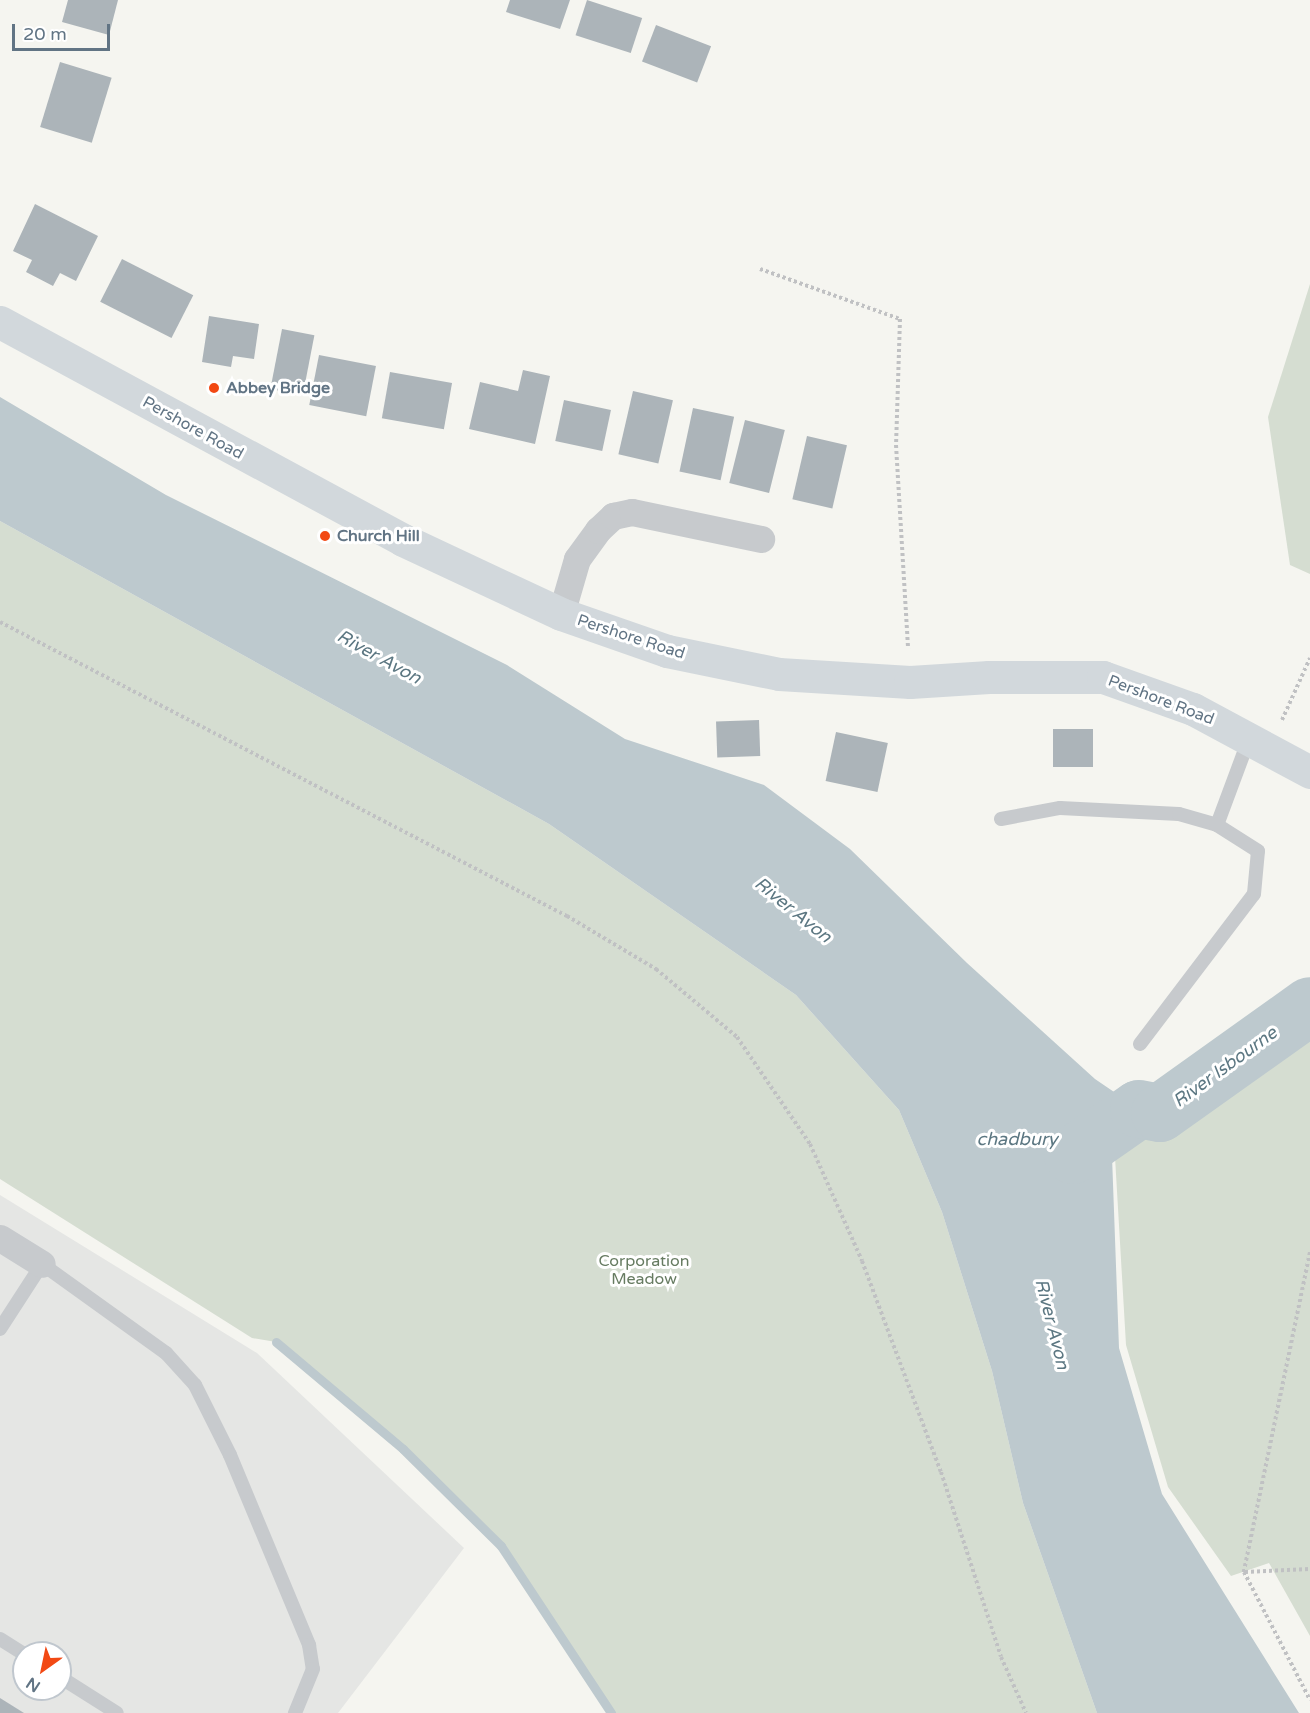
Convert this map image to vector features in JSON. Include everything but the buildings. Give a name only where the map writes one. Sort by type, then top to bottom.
[{"type":"main road","name":"Pershore Road","points":[[0,322],[403,540],[561,614],[667,651],[779,674],[910,682],[989,677],[1103,677],[1193,709],[1310,772]]},
{"type":"street","points":[[561,614],[577,559],[598,530],[613,516],[632,512],[761,539]]},
{"type":"street","points":[[0,1238],[42,1264]]},
{"type":"lane","points":[[1217,825],[1259,744]]},
{"type":"lane","points":[[1001,819],[1060,808],[1179,814],[1217,825],[1258,851],[1254,894],[1140,1044]]},
{"type":"lane","points":[[0,1329],[42,1264],[166,1353],[195,1385],[230,1455],[309,1645],[313,1669],[295,1713]]},
{"type":"lane","points":[[72,1685],[117,1713]]},
{"type":"path","points":[[760,269],[900,319],[896,445],[910,682]]},
{"type":"path","points":[[0,622],[567,916],[656,969],[737,1038],[810,1144],[862,1261],[941,1472],[1001,1657],[1026,1713]]},
{"type":"path","points":[[1259,744],[1310,658]]},
{"type":"path","points":[[1310,1252],[1244,1572],[1310,1700]]},
{"type":"path","points":[[1244,1572],[1310,1569]]},
{"type":"shaded area","points":[[0,1195],[257,1353],[464,1548],[338,1713],[0,1713]]},
{"type":"green space","points":[[1310,284],[1310,574],[1290,565],[1268,417]]},
{"type":"green space","name":"Corporation Meadow","points":[[0,521],[549,824],[796,995],[899,1110],[942,1212],[992,1371],[1023,1503],[1097,1713],[611,1713],[501,1546],[403,1449],[276,1342],[252,1338],[0,1179]]},
{"type":"green space","points":[[1310,1006],[1310,1636],[1269,1563],[1231,1576],[1168,1487],[1126,1345],[1115,1157],[1139,1109],[1160,1113]]},
{"type":"water","name":"chadbury","points":[[0,397],[166,495],[507,665],[625,739],[764,785],[850,849],[967,963],[1095,1079],[1139,1109],[1112,1156],[1119,1348],[1162,1494],[1299,1713],[1097,1713],[1023,1503],[992,1371],[942,1212],[899,1110],[796,995],[549,824],[0,521]]},
{"type":"waterway","name":"River Isbourne","points":[[1073,1155],[1139,1109],[1160,1113],[1310,1006]]},
{"type":"waterway","points":[[276,1342],[403,1449],[501,1546],[611,1713]]},
{"type":"place","name":"Abbey Bridge","points":[[214,388]]},
{"type":"place","name":"Church Hill","points":[[325,536]]},
{"type":"water label","name":"River Avon","points":[[379,657]]},
{"type":"water label","name":"River Avon","points":[[793,910]]},
{"type":"water label","name":"River Avon","points":[[1052,1324]]}]
